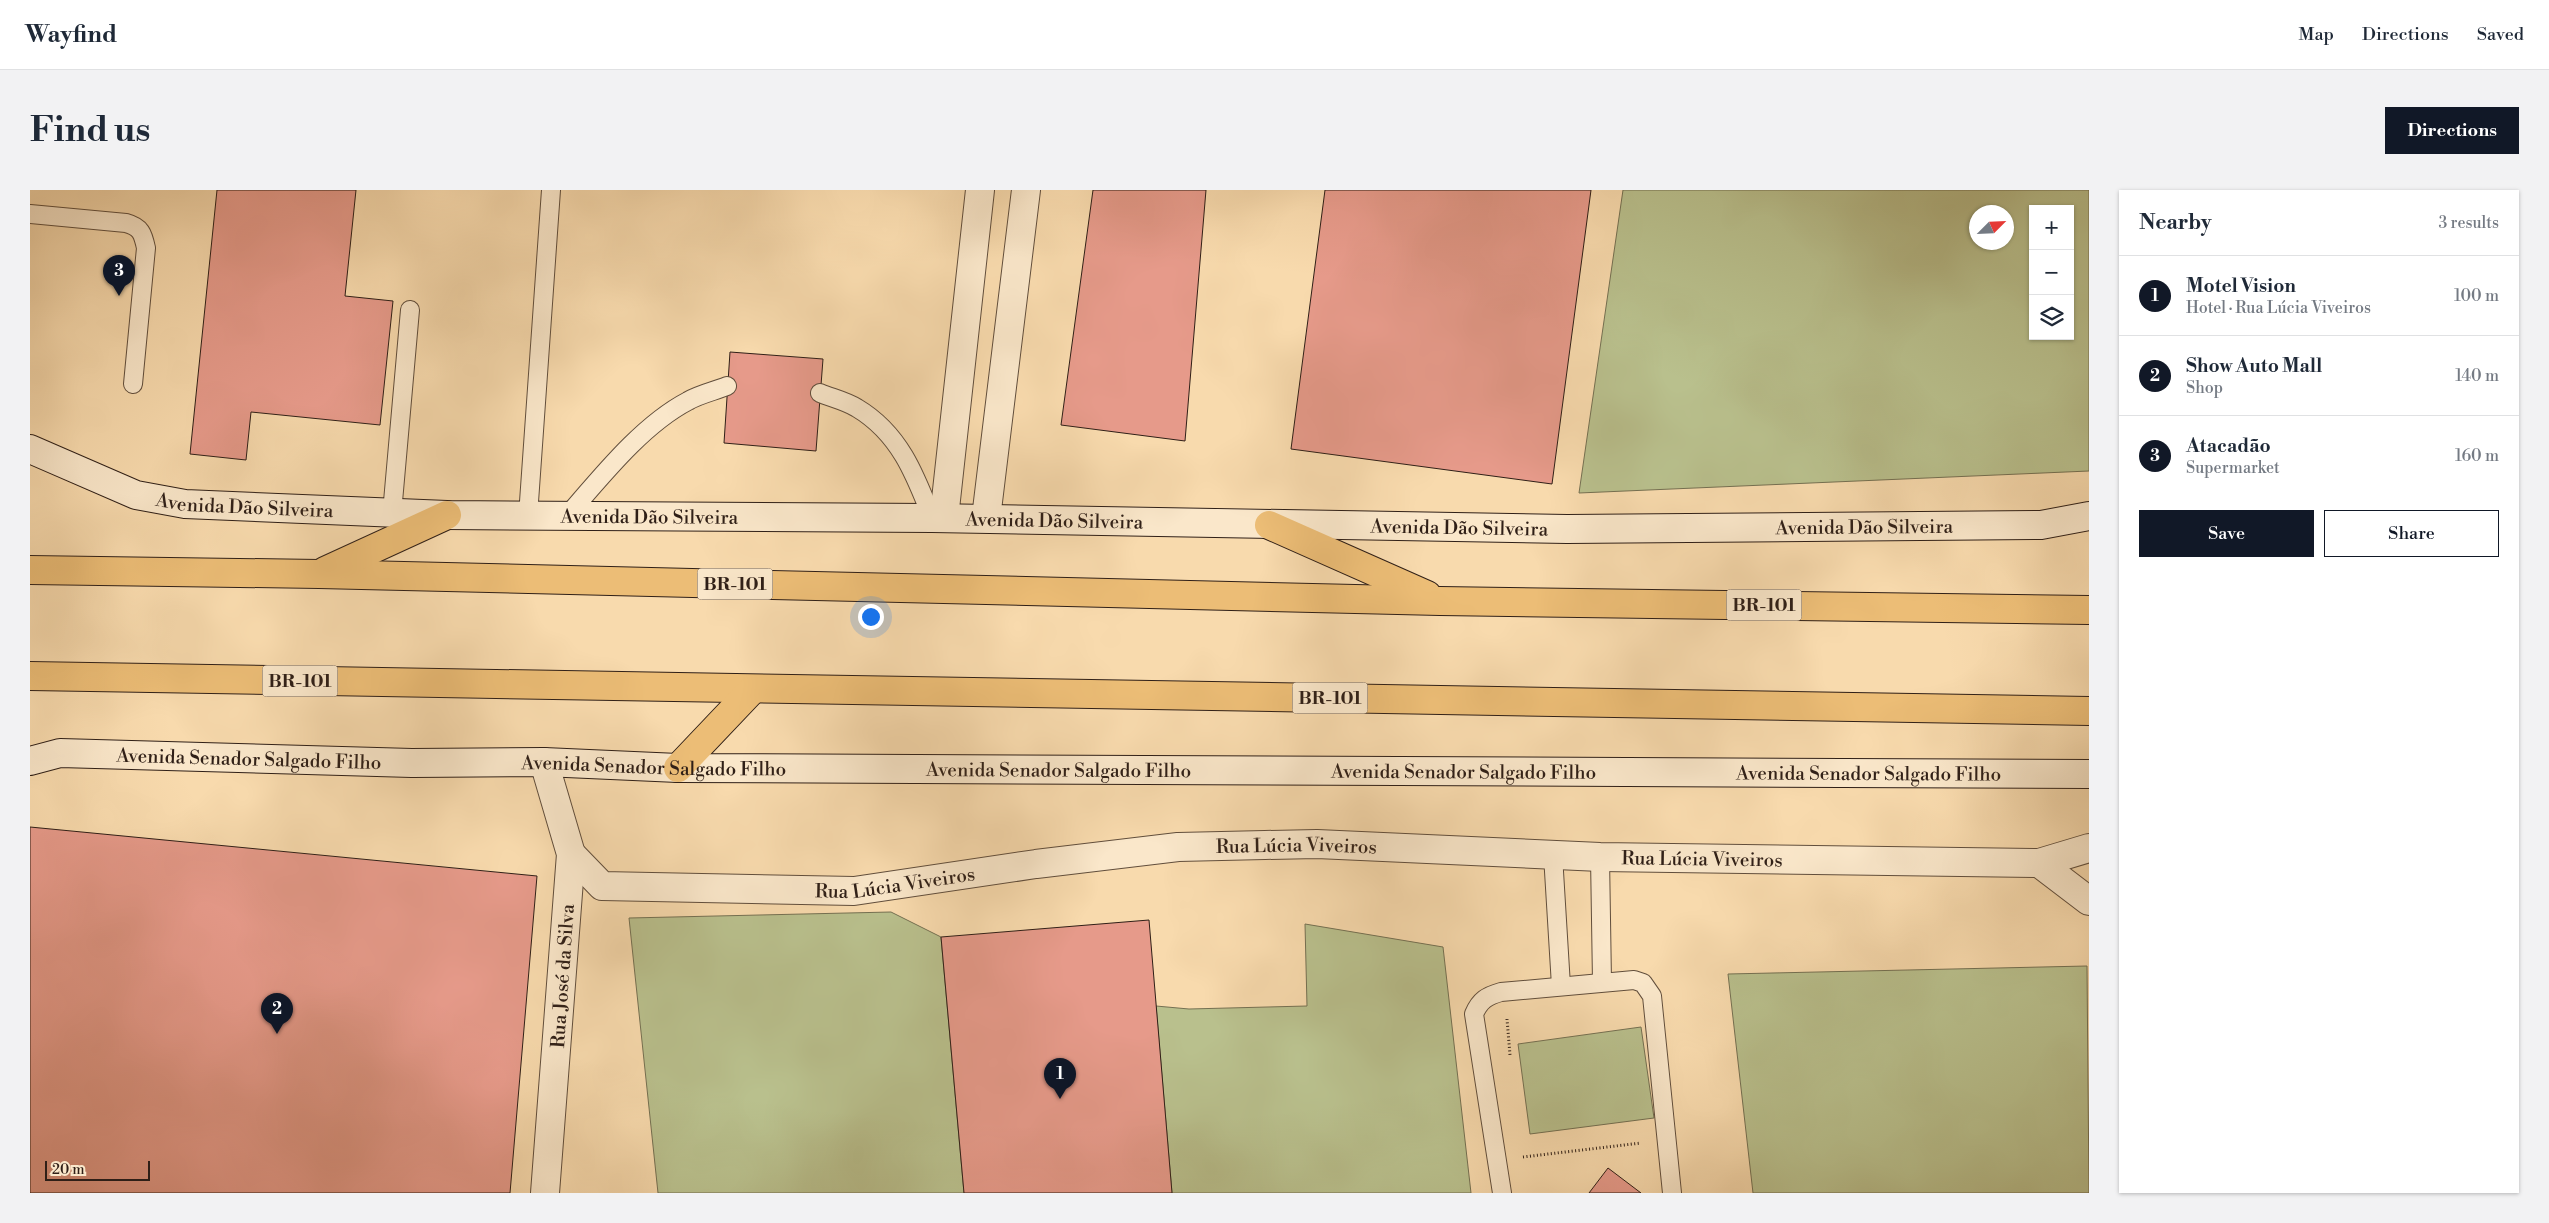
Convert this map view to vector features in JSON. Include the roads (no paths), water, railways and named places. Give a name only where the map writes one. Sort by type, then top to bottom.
[{"type":"highway","points":[[319,574],[446,515]]},
{"type":"highway","points":[[1269,525],[1440,601]]},
{"type":"highway","name":"BR-101","points":[[30,570],[319,574],[1440,601],[2089,610]]},
{"type":"highway","name":"BR-101","points":[[30,676],[2089,711]]},
{"type":"highway","points":[[678,768],[753,688]]},
{"type":"main road","points":[[938,518],[980,190]]},
{"type":"main road","points":[[986,518],[1026,190]]},
{"type":"main road","name":"Avenida Dão Silveira","points":[[30,449],[136,494],[185,504],[446,515],[986,518],[1269,525],[1577,529],[2041,525],[2089,516]]},
{"type":"main road","name":"Avenida Senador Salgado Filho","points":[[30,761],[60,753],[412,763],[544,762],[678,768],[2089,774]]},
{"type":"main road","name":"Rua José da Silva","points":[[544,762],[571,854],[545,1193]]},
{"type":"main road","name":"Rua Lúcia Viveiros","points":[[571,854],[602,886],[854,892],[1036,864],[1178,847],[1317,844],[1600,858],[2039,863],[2089,848]]},
{"type":"main road","points":[[2039,863],[2089,901]]},
{"type":"lane","points":[[528,516],[551,190]]},
{"type":"lane","points":[[30,214],[126,223],[137,226],[144,235],[146,248],[133,384]]},
{"type":"lane","points":[[392,513],[410,310]]},
{"type":"lane","points":[[567,516],[605,472],[663,418],[688,401],[727,386]]},
{"type":"lane","points":[[820,393],[856,408],[886,431],[912,466],[938,518]]},
{"type":"lane","points":[[1553,855],[1561,986]]},
{"type":"lane","points":[[1600,858],[1602,982]]},
{"type":"lane","points":[[1502,1193],[1474,1014],[1479,1003],[1487,996],[1501,992],[1634,980],[1643,983],[1652,996],[1672,1193]]},
{"type":"place","name":"Atacadão","points":[[119,296]]},
{"type":"place","name":"Show Auto Mall","points":[[277,1034]]},
{"type":"place","name":"Motel Vision","points":[[1060,1099]]}]
